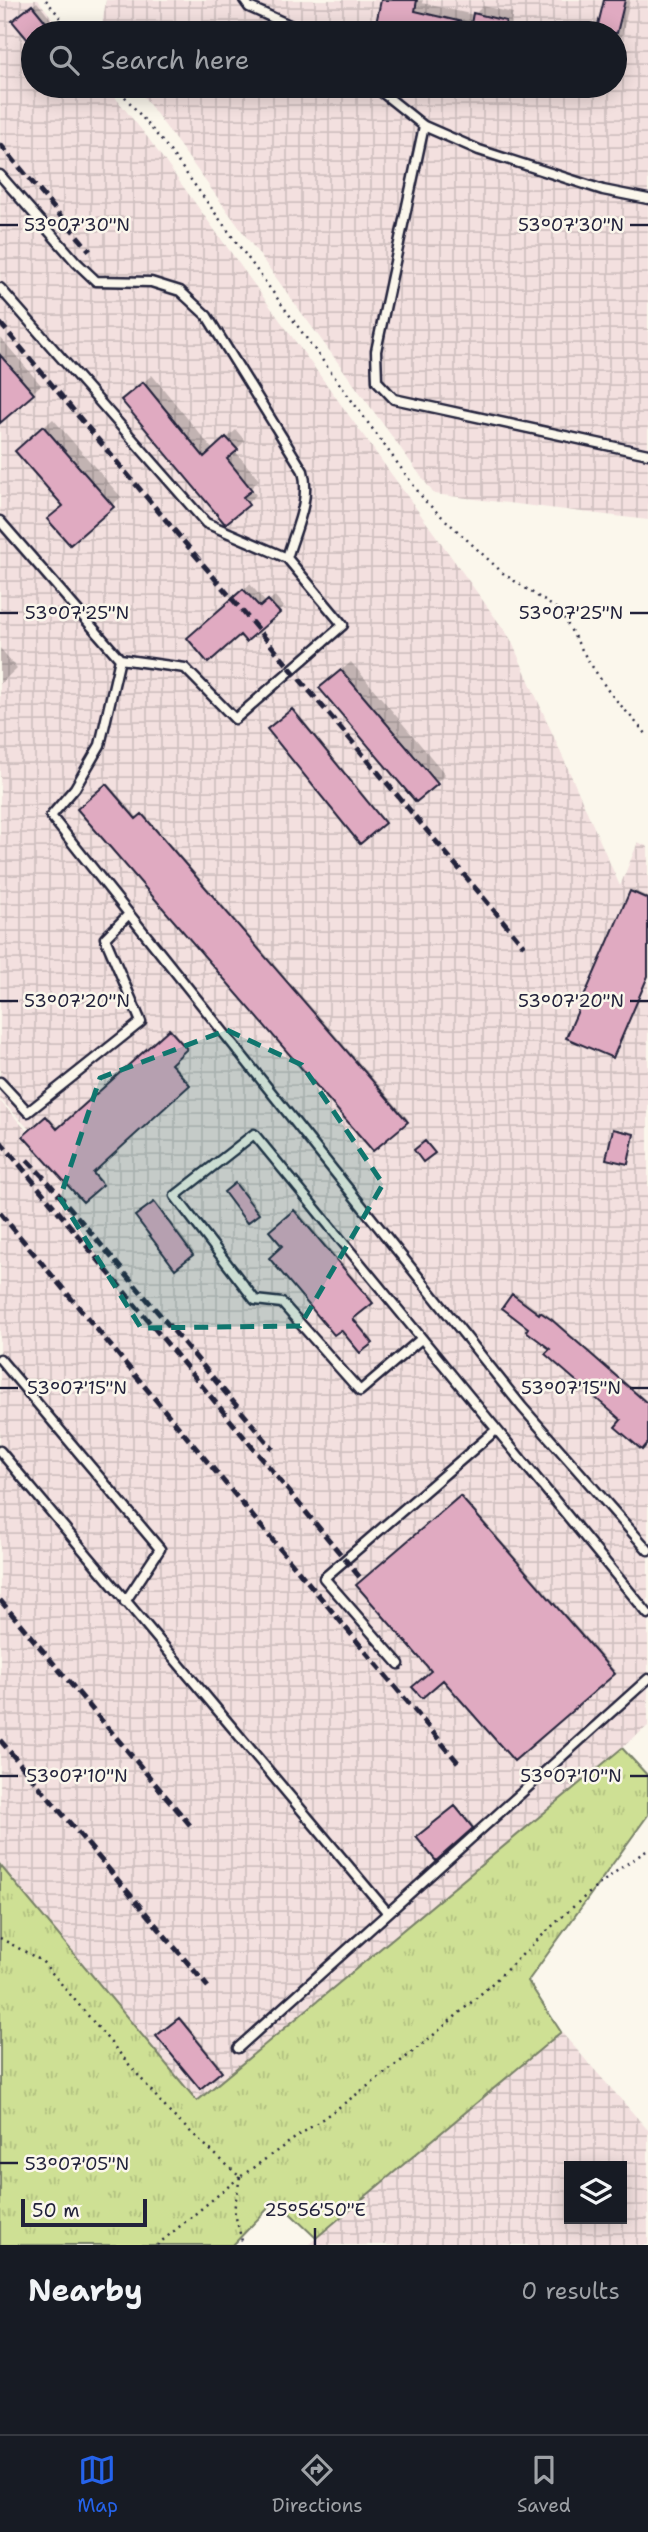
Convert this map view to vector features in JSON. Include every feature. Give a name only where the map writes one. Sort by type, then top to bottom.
[{"type":"lane","points":[[244,0],[249,7],[280,21]]},
{"type":"lane","points":[[389,98],[424,126],[504,158],[603,190],[648,199]]},
{"type":"lane","points":[[424,126],[376,351],[377,381],[394,399],[648,453]]},
{"type":"lane","points":[[0,175],[96,281],[151,282],[180,292],[207,316],[303,471],[307,485],[286,558]]},
{"type":"lane","points":[[0,288],[206,523],[286,558],[344,625],[235,719],[185,668],[120,659],[0,521]]},
{"type":"lane","points":[[120,659],[100,745],[75,788],[51,816],[522,1407],[648,1550]]},
{"type":"lane","points":[[0,1082],[29,1112],[141,1022],[104,938],[129,914]]},
{"type":"lane","points":[[421,1339],[360,1391],[282,1303],[255,1300],[174,1196],[254,1134],[648,1614]]},
{"type":"lane","points":[[0,1359],[160,1549],[125,1602]]},
{"type":"lane","points":[[399,1664],[324,1578],[496,1430]]},
{"type":"lane","points":[[0,1451],[388,1913]]},
{"type":"lane","points":[[238,2048],[648,1679]]},
{"type":"path","points":[[46,0],[63,21]]},
{"type":"path","points":[[126,98],[175,158],[425,501],[504,575],[560,611],[609,692],[648,736]]},
{"type":"path","points":[[157,2245],[240,2177],[402,2061],[468,2006],[532,1943],[615,1871],[648,1850]]},
{"type":"path","points":[[0,1938],[42,1961],[170,2113],[240,2177]]},
{"type":"path","points":[[240,2177],[234,2210],[243,2245]]},
{"type":"highlighted area","points":[[227,1030],[302,1065],[383,1184],[300,1326],[141,1328],[60,1198],[100,1078]]},
{"type":"shaded area","points":[[0,0],[38,0],[55,21],[21,21],[21,98],[116,98],[148,138],[510,638],[620,886],[638,842],[648,847],[648,1726],[197,2101],[0,1864],[0,1101],[28,1132],[30,1130],[0,1099]]},
{"type":"shaded area","points":[[106,0],[648,0],[648,520],[434,494],[145,98],[627,98],[627,21],[103,21]]},
{"type":"shaded area","points":[[561,2032],[648,2130],[648,2245],[308,2245]]},
{"type":"green space","points":[[622,1748],[648,1776],[648,1815],[528,1981],[561,2032],[316,2238],[276,2200],[233,2245],[0,2245],[0,1865],[197,2101]]},
{"type":"building","points":[[381,0],[417,0],[415,11],[458,21],[377,21]]},
{"type":"building","points":[[604,0],[625,0],[620,21],[599,21]]},
{"type":"building","points":[[32,5],[45,21],[21,21],[21,32],[12,21]]},
{"type":"building","points":[[473,13],[506,21],[472,21]]},
{"type":"building","points":[[0,355],[34,394],[0,423]]},
{"type":"building","points":[[143,382],[204,457],[226,437],[238,450],[227,459],[252,490],[243,497],[249,505],[225,524],[121,400]]},
{"type":"building","points":[[43,426],[114,507],[70,545],[47,519],[63,506],[15,451]]},
{"type":"building","points":[[243,589],[260,607],[268,600],[280,613],[246,642],[240,635],[208,663],[187,638]]},
{"type":"building","points":[[341,670],[438,784],[416,802],[319,688]]},
{"type":"building","points":[[292,709],[385,823],[360,844],[267,729]]},
{"type":"building","points":[[106,784],[136,819],[142,814],[408,1122],[373,1151],[77,809]]},
{"type":"building","points":[[630,891],[648,899],[648,976],[613,1058],[566,1038]]},
{"type":"building","points":[[169,1029],[187,1049],[171,1064],[190,1085],[93,1173],[103,1185],[83,1202],[23,1136],[46,1116],[57,1129]]},
{"type":"building","points":[[613,1129],[634,1134],[628,1164],[606,1159]]},
{"type":"building","points":[[425,1141],[435,1153],[423,1162],[414,1150]]},
{"type":"building","points":[[235,1183],[259,1214],[247,1223],[224,1192]]},
{"type":"building","points":[[154,1202],[193,1255],[175,1269],[135,1216]]},
{"type":"building","points":[[294,1210],[373,1303],[353,1319],[373,1343],[360,1353],[341,1330],[334,1335],[269,1258],[282,1246],[269,1231]]},
{"type":"building","points":[[512,1294],[552,1320],[648,1404],[648,1443],[642,1450],[615,1427],[621,1420],[545,1354],[550,1349],[502,1308]]},
{"type":"building","points":[[460,1496],[615,1674],[514,1761],[443,1680],[422,1698],[412,1687],[431,1671],[356,1585]]},
{"type":"building","points":[[455,1806],[473,1828],[436,1861],[416,1837]]},
{"type":"building","points":[[179,2018],[222,2071],[200,2089],[156,2036]]},
{"type":"railway","points":[[0,144],[90,251]]},
{"type":"railway","points":[[0,323],[524,946]]},
{"type":"railway","points":[[0,1141],[362,1580]]},
{"type":"railway","points":[[27,1160],[273,1449]]},
{"type":"railway","points":[[0,1213],[461,1766]]},
{"type":"railway","points":[[0,1600],[190,1825]]},
{"type":"railway","points":[[0,1740],[208,1987]]}]
